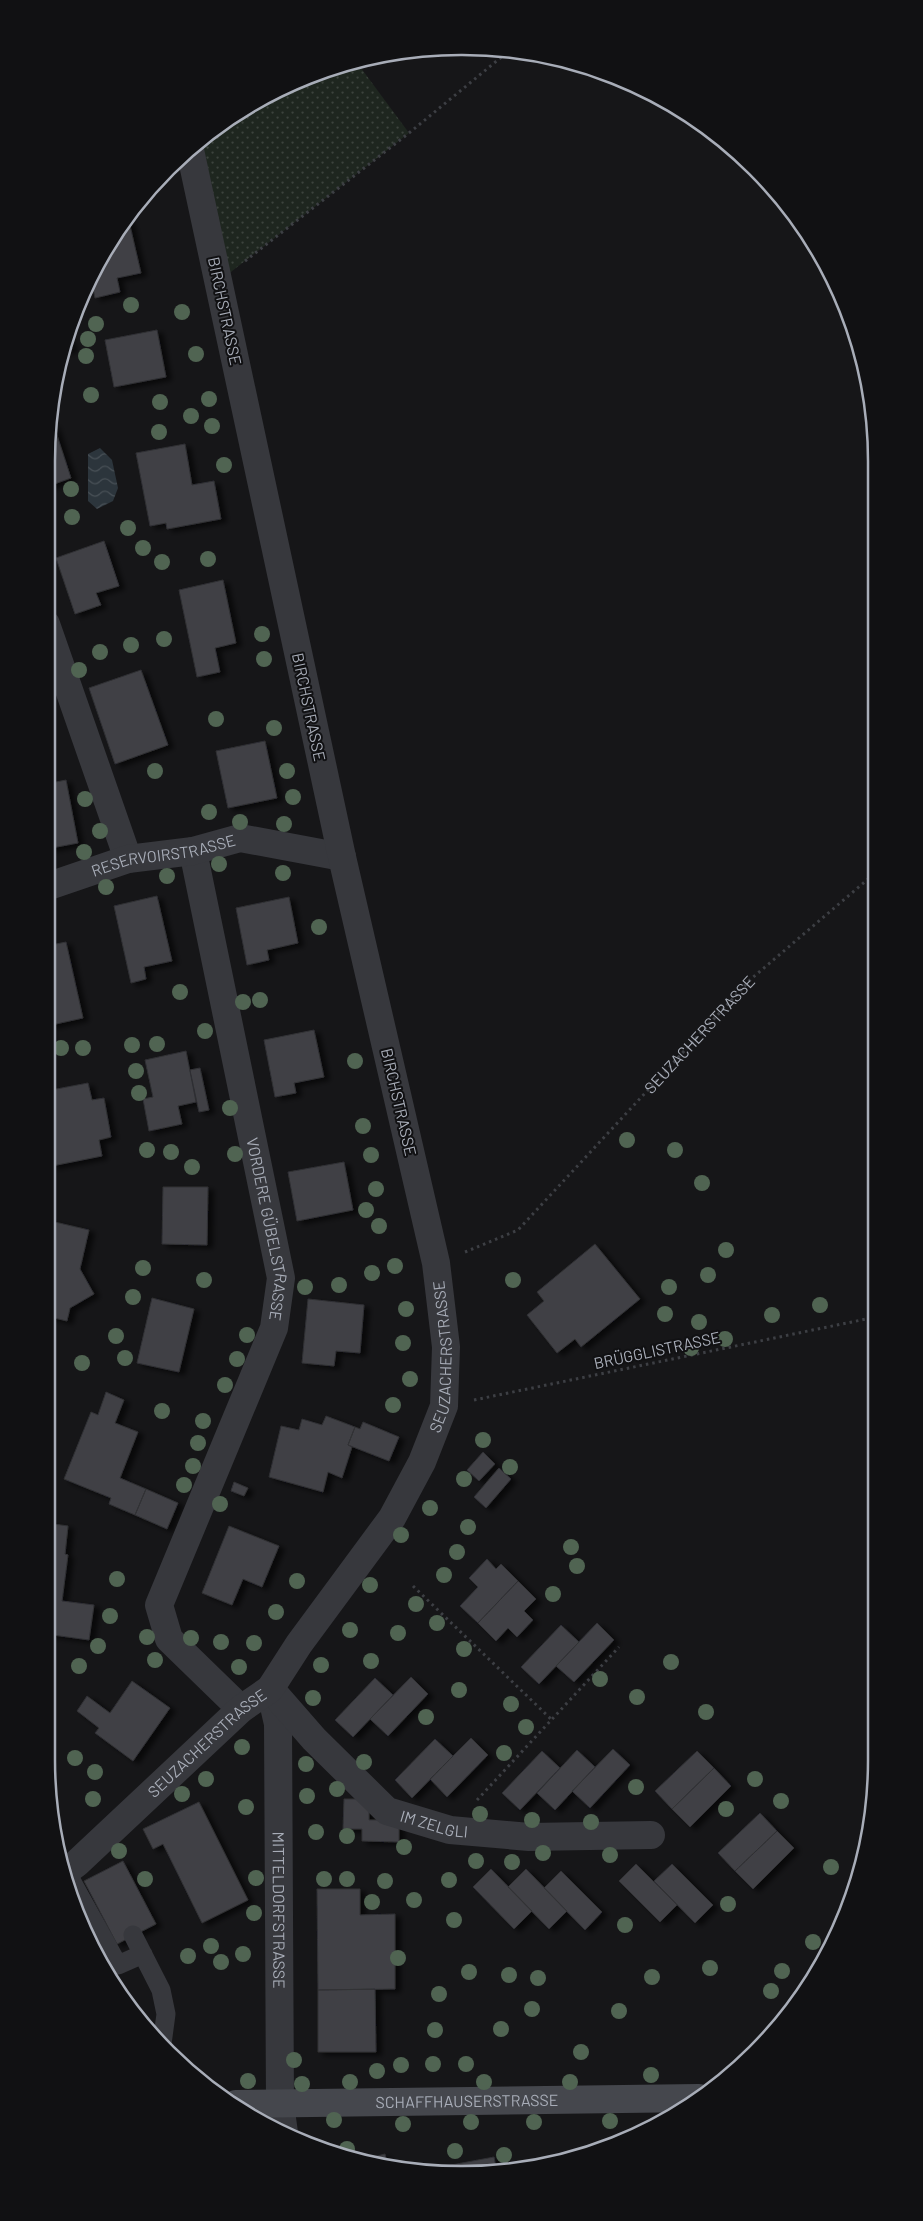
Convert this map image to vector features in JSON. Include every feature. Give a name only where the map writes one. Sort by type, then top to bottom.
[{"type":"street","name":"BIRCHSTRASSE","points":[[192,157],[342,858],[436,1263]]},
{"type":"street","points":[[55,650],[128,859]]},
{"type":"street","name":"RESERVOIRSTRASSE","points":[[55,884],[128,859],[193,851],[240,838],[342,858]]},
{"type":"street","name":"VORDERE GÜBELSTRASSE","points":[[193,851],[281,1278],[274,1328],[159,1605],[169,1640],[241,1709]]},
{"type":"street","name":"SEUZACHERSTRASSE","points":[[70,1868],[241,1709],[270,1689],[299,1644],[392,1518],[422,1462],[444,1406],[446,1346],[436,1263]]},
{"type":"street","name":"IM ZELGLI","points":[[270,1689],[314,1739],[387,1811],[450,1830],[529,1837],[651,1835]]},
{"type":"street","name":"MITTELDORFSTRASSE","points":[[270,1689],[278,1724],[280,2104],[283,2124]]},
{"type":"street","name":"SCHAFFHAUSERSTRASSE","points":[[246,2104],[685,2098]]},
{"type":"lane","points":[[79,1896],[118,1965],[143,1954]]},
{"type":"lane","points":[[133,1935],[161,1990],[166,2014],[163,2036]]},
{"type":"path","points":[[218,282],[409,133],[501,57]]},
{"type":"path","name":"SEUZACHERSTRASSE","points":[[436,1263],[518,1230],[751,979],[868,879]]},
{"type":"path","name":"BRÜGGLISTRASSE","points":[[444,1406],[868,1319]]},
{"type":"path","points":[[413,1586],[552,1720]]},
{"type":"path","points":[[450,1830],[619,1647]]},
{"type":"shaded area","points":[[361,68],[409,133],[218,282],[192,157],[214,139],[258,109],[306,86]]},
{"type":"water","points":[[100,448],[112,460],[118,488],[113,501],[97,509],[88,501],[88,454]]},
{"type":"building","points":[[130,227],[141,273],[117,278],[120,292],[95,298],[93,290],[97,282],[109,258]]},
{"type":"building","points":[[157,330],[166,377],[114,387],[105,340]]},
{"type":"building","points":[[56,433],[71,478],[55,484]]},
{"type":"building","points":[[185,444],[192,485],[214,481],[221,519],[167,529],[166,523],[150,526],[136,453]]},
{"type":"building","points":[[104,541],[119,586],[96,593],[101,605],[75,614],[56,558]]},
{"type":"building","points":[[223,580],[236,643],[215,648],[220,672],[197,677],[179,590]]},
{"type":"building","points":[[141,670],[168,745],[115,764],[89,688]]},
{"type":"building","points":[[265,741],[277,798],[228,808],[216,751]]},
{"type":"building","points":[[66,780],[78,843],[55,847],[55,782]]},
{"type":"building","points":[[157,896],[172,961],[144,967],[146,979],[131,983],[114,906]]},
{"type":"building","points":[[289,897],[298,943],[267,950],[269,960],[247,965],[236,908]]},
{"type":"building","points":[[66,942],[83,1018],[55,1024],[55,944]]},
{"type":"building","points":[[314,1030],[324,1077],[294,1083],[296,1093],[275,1097],[264,1040]]},
{"type":"building","points":[[186,1051],[196,1102],[178,1106],[182,1124],[149,1131],[143,1099],[153,1097],[145,1060]]},
{"type":"building","points":[[200,1068],[209,1110],[199,1112],[190,1070]]},
{"type":"building","points":[[88,1083],[92,1100],[104,1098],[111,1137],[99,1140],[102,1156],[55,1165],[55,1089]]},
{"type":"building","points":[[344,1162],[353,1210],[297,1221],[288,1172]]},
{"type":"building","points":[[163,1187],[208,1187],[207,1245],[162,1244]]},
{"type":"building","points":[[55,1222],[89,1230],[80,1269],[94,1294],[70,1308],[67,1321],[55,1318]]},
{"type":"building","points":[[595,1244],[640,1299],[581,1347],[575,1339],[557,1353],[527,1315],[544,1301],[537,1292]]},
{"type":"building","points":[[152,1298],[194,1309],[179,1372],[137,1363]]},
{"type":"building","points":[[308,1299],[364,1305],[360,1353],[336,1351],[334,1366],[302,1363]]},
{"type":"building","points":[[106,1392],[124,1400],[115,1423],[138,1432],[120,1478],[146,1489],[135,1515],[109,1504],[111,1498],[64,1479],[91,1412],[98,1415]]},
{"type":"building","points":[[326,1416],[355,1427],[348,1445],[352,1447],[342,1478],[328,1472],[323,1492],[269,1477],[281,1426],[299,1430],[302,1419],[322,1425]]},
{"type":"building","points":[[363,1422],[399,1437],[389,1461],[348,1445],[355,1427],[360,1429]]},
{"type":"building","points":[[483,1452],[495,1464],[479,1481],[467,1470]]},
{"type":"building","points":[[499,1468],[511,1479],[486,1508],[474,1497]]},
{"type":"building","points":[[234,1482],[248,1488],[244,1496],[231,1491]]},
{"type":"building","points":[[146,1489],[178,1503],[167,1529],[135,1515]]},
{"type":"building","points":[[55,1524],[68,1526],[65,1554],[68,1555],[62,1601],[94,1605],[89,1640],[55,1635]]},
{"type":"building","points":[[229,1526],[279,1546],[262,1587],[243,1579],[232,1605],[202,1593]]},
{"type":"building","points":[[487,1559],[496,1569],[501,1564],[518,1581],[478,1623],[460,1606],[478,1587],[469,1578]]},
{"type":"building","points":[[518,1581],[536,1599],[524,1611],[533,1620],[517,1637],[508,1628],[496,1641],[478,1623]]},
{"type":"building","points":[[597,1623],[614,1640],[574,1682],[556,1666]]},
{"type":"building","points":[[561,1625],[579,1642],[539,1684],[521,1667]]},
{"type":"building","points":[[411,1677],[428,1694],[388,1736],[370,1719]]},
{"type":"building","points":[[375,1678],[393,1695],[353,1737],[335,1720]]},
{"type":"building","points":[[132,1681],[170,1708],[133,1761],[95,1733],[99,1728],[77,1711],[87,1696],[110,1713]]},
{"type":"building","points":[[471,1738],[488,1755],[447,1797],[430,1779]]},
{"type":"building","points":[[435,1739],[453,1756],[412,1798],[395,1780]]},
{"type":"building","points":[[613,1749],[630,1765],[590,1808],[572,1791]]},
{"type":"building","points":[[577,1750],[595,1767],[555,1810],[537,1793]]},
{"type":"building","points":[[542,1751],[560,1768],[520,1810],[502,1793]]},
{"type":"building","points":[[697,1751],[714,1768],[672,1809],[655,1791]]},
{"type":"building","points":[[714,1768],[731,1786],[690,1827],[672,1809]]},
{"type":"building","points":[[344,1799],[369,1799],[369,1820],[399,1820],[399,1842],[362,1841],[362,1829],[343,1829]]},
{"type":"building","points":[[199,1802],[248,1900],[202,1923],[163,1844],[153,1849],[143,1829]]},
{"type":"building","points":[[760,1813],[777,1831],[735,1871],[718,1853]]},
{"type":"building","points":[[777,1831],[794,1848],[753,1889],[735,1871]]},
{"type":"building","points":[[123,1861],[156,1924],[117,1944],[84,1881]]},
{"type":"building","points":[[636,1864],[677,1905],[660,1922],[619,1881]]},
{"type":"building","points":[[672,1864],[713,1905],[695,1923],[654,1881]]},
{"type":"building","points":[[491,1869],[532,1911],[514,1929],[473,1887]]},
{"type":"building","points":[[526,1869],[567,1911],[549,1929],[508,1887]]},
{"type":"building","points":[[561,1871],[602,1912],[585,1930],[544,1888]]},
{"type":"building","points":[[317,1889],[360,1889],[360,1915],[395,1914],[395,1989],[318,1990]]},
{"type":"building","points":[[375,1989],[376,2052],[318,2052],[318,1990]]},
{"type":"building","points":[[385,2154],[386,2159],[382,2158],[375,2156]]},
{"type":"building","points":[[494,2157],[495,2164],[462,2166],[449,2166]]}]
